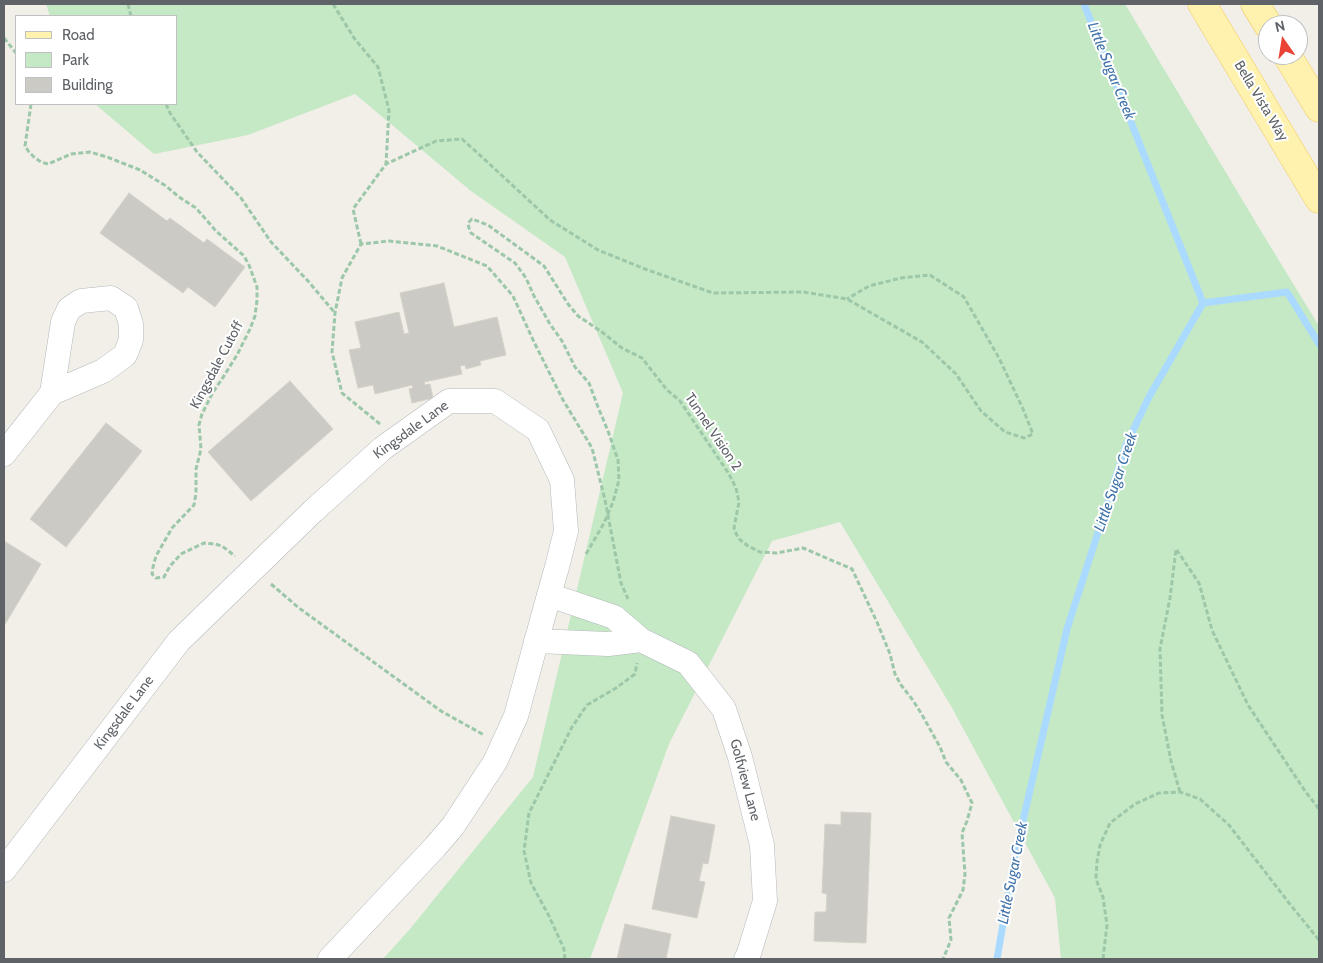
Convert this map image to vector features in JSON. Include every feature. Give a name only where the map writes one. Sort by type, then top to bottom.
[{"type":"main road","name":"Bella Vista Way","points":[[1202,4],[1319,199]]},
{"type":"main road","points":[[1255,4],[1262,15]]},
{"type":"main road","points":[[1293,65],[1319,108]]},
{"type":"street","points":[[4,454],[52,393]]},
{"type":"street","name":"Kingsdale Lane","points":[[4,868],[179,641],[319,506],[383,448],[449,401],[495,400],[538,430],[562,480],[566,531],[558,567],[516,716],[495,762],[453,826],[330,959]]},
{"type":"street","name":"Golfview Lane","points":[[549,595],[614,617],[641,640],[688,663],[724,709],[740,758],[762,845],[764,901],[746,959]]},
{"type":"street","points":[[536,641],[608,644],[641,640]]},
{"type":"path","points":[[333,4],[354,38],[378,67],[389,110],[386,164]]},
{"type":"path","points":[[4,38],[15,52]]},
{"type":"path","name":"Kingsdale Cutoff","points":[[31,105],[25,146],[34,157],[48,164],[71,154],[90,152],[140,170],[196,208],[216,231],[244,256],[256,287],[255,316],[250,329],[202,414],[199,425],[201,449],[196,469],[194,505],[172,528],[156,556],[152,567],[152,574],[156,578],[164,577],[170,566],[181,554],[204,543],[222,546],[243,563],[264,574],[273,586],[299,608],[440,711],[503,744]]},
{"type":"path","points":[[166,105],[197,152],[241,198],[271,242],[335,312]]},
{"type":"path","points":[[398,438],[342,393],[332,352],[335,312],[342,278],[361,244],[353,209],[386,164],[436,141],[462,139],[550,220],[598,250],[645,269],[713,293],[803,292],[847,299],[922,342],[956,374],[981,411],[1005,432],[1024,438],[1033,434],[999,358],[964,297],[930,275],[901,278],[869,286],[847,299]]},
{"type":"path","name":"Tunnel Vision 2","points":[[608,513],[619,480],[618,460],[589,383],[575,367],[562,341],[534,296],[526,278],[515,263],[471,233],[468,223],[472,219],[488,224],[544,266],[568,304],[578,316],[622,348],[642,358],[667,390],[680,401],[729,474],[736,488],[739,502],[734,528],[738,538],[760,552],[777,553],[803,548],[852,569],[890,654],[895,674],[921,713],[946,762],[961,780],[972,803],[962,833],[963,890],[949,918],[951,940],[943,959]]},
{"type":"path","points":[[361,244],[389,241],[437,246],[487,266],[513,296],[563,400],[592,448],[608,513],[621,583],[628,600]]},
{"type":"path","points":[[604,523],[608,513]]},
{"type":"path","points":[[1180,792],[1171,762],[1162,715],[1160,650],[1170,598],[1176,548],[1199,583],[1212,630],[1248,705],[1319,809]]},
{"type":"path","points":[[565,959],[564,949],[531,883],[524,851],[528,813],[572,727],[587,705],[635,674],[641,640]]},
{"type":"path","points":[[1103,959],[1107,925],[1103,897],[1096,879],[1100,846],[1110,823],[1135,804],[1159,793],[1180,792],[1200,799],[1229,825],[1288,903],[1319,940]]},
{"type":"green space","points":[[46,4],[1125,4],[1319,326],[1319,959],[1061,959],[1055,898],[951,706],[840,522],[772,541],[669,744],[590,959],[383,959],[410,929],[533,777],[623,393],[565,257],[471,191],[355,94],[248,135],[154,154],[96,105],[178,105],[178,15],[50,15]]},
{"type":"building","points":[[129,193],[167,221],[170,218],[204,243],[207,239],[245,267],[215,307],[188,287],[183,293],[100,233]]},
{"type":"building","points":[[444,283],[454,327],[497,317],[506,355],[480,361],[481,365],[466,369],[465,365],[460,366],[462,374],[424,382],[425,385],[430,384],[433,398],[412,403],[409,389],[413,388],[412,385],[375,394],[373,385],[358,388],[349,350],[361,348],[355,322],[399,312],[404,334],[409,333],[400,293]]},
{"type":"building","points":[[290,381],[333,429],[251,501],[208,452]]},
{"type":"building","points":[[106,423],[142,451],[66,547],[30,519]]},
{"type":"building","points":[[4,541],[41,564],[4,626]]},
{"type":"building","points":[[841,812],[871,813],[866,943],[814,941],[815,912],[826,912],[827,894],[822,893],[825,824],[841,825]]},
{"type":"building","points":[[671,816],[715,825],[708,864],[703,863],[699,881],[705,882],[697,918],[652,909]]},
{"type":"building","points":[[625,924],[671,934],[666,959],[617,959]]},
{"type":"waterway","name":"Little Sugar Creek","points":[[997,959],[1014,860],[1067,629],[1126,445],[1149,397],[1203,303],[1084,4]]},
{"type":"waterway","points":[[1203,303],[1287,292],[1319,344]]}]
